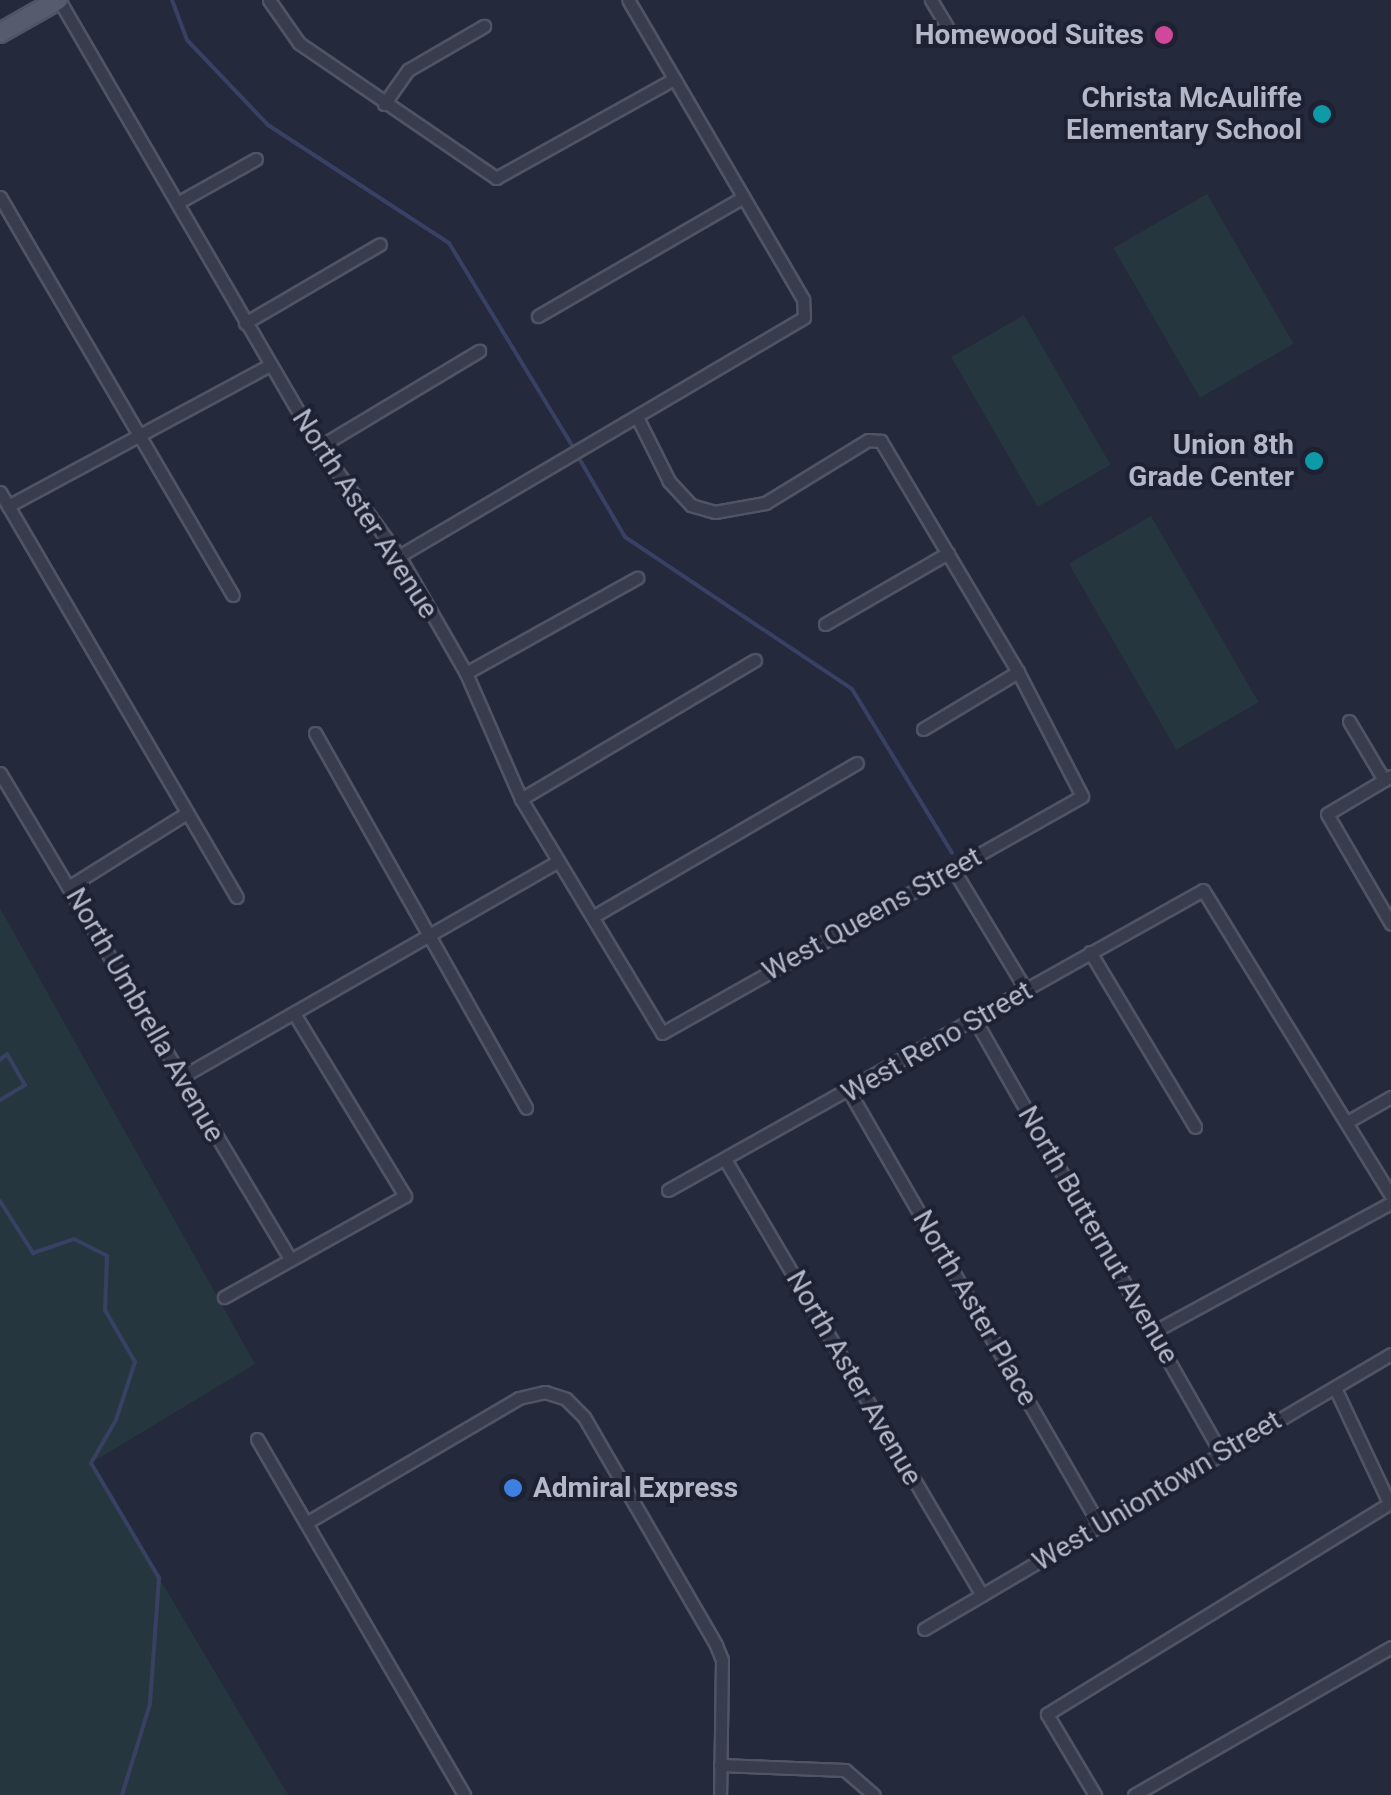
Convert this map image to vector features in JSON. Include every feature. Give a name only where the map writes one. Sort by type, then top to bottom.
[{"type":"main road","points":[[0,33],[58,0]]},
{"type":"street","name":"North Aster Avenue","points":[[58,0],[319,448],[399,556],[466,673],[521,799],[662,1032]]},
{"type":"street","points":[[269,0],[299,43],[496,178],[674,79]]},
{"type":"street","points":[[399,556],[795,326],[806,311],[628,0]]},
{"type":"street","points":[[932,0],[947,27]]},
{"type":"street","points":[[384,104],[408,70],[484,26]]},
{"type":"street","points":[[179,202],[256,159]]},
{"type":"street","points":[[538,316],[743,197]]},
{"type":"street","points":[[0,198],[233,595]]},
{"type":"street","points":[[244,323],[380,244]]},
{"type":"street","points":[[319,448],[479,351]]},
{"type":"street","points":[[8,506],[270,365]]},
{"type":"street","points":[[636,417],[669,481],[691,505],[738,513],[766,504],[868,440],[881,441],[1018,672],[923,729]]},
{"type":"street","points":[[0,492],[237,897]]},
{"type":"street","points":[[825,624],[948,553]]},
{"type":"street","points":[[466,673],[636,578]]},
{"type":"street","points":[[521,799],[756,660]]},
{"type":"street","name":"West Queens Street","points":[[662,1032],[1082,796],[1018,672]]},
{"type":"street","points":[[1349,721],[1387,778],[1327,814],[1391,924]]},
{"type":"street","points":[[315,734],[526,1108]]},
{"type":"street","points":[[594,916],[856,763]]},
{"type":"street","name":"North Umbrella Avenue","points":[[0,773],[70,886],[178,1079],[290,1257]]},
{"type":"street","points":[[70,886],[187,813]]},
{"type":"street","points":[[178,1079],[295,1015],[427,932],[558,861]]},
{"type":"street","points":[[953,869],[1026,990]]},
{"type":"street","name":"West Reno Street","points":[[668,1190],[850,1093],[1204,890],[1347,1122]]},
{"type":"street","points":[[1090,952],[1195,1127]]},
{"type":"street","points":[[224,1297],[406,1196],[295,1015]]},
{"type":"street","name":"North Butternut Avenue","points":[[975,1020],[1220,1451]]},
{"type":"street","name":"North Aster Place","points":[[850,1093],[1099,1524]]},
{"type":"street","points":[[1152,1332],[1391,1200],[1347,1122],[1391,1097]]},
{"type":"street","name":"North Aster Avenue","points":[[726,1161],[982,1595]]},
{"type":"street","name":"West Uniontown Street","points":[[924,1628],[1391,1354]]},
{"type":"street","points":[[1095,1795],[1047,1714],[1390,1502],[1335,1388]]},
{"type":"street","points":[[306,1523],[520,1398],[556,1394],[575,1406],[722,1660],[720,1795]]},
{"type":"street","points":[[257,1440],[464,1795]]},
{"type":"street","points":[[1134,1795],[1391,1647]]},
{"type":"street","points":[[720,1765],[846,1770],[874,1795]]},
{"type":"shaded area","points":[[1207,194],[1294,344],[1200,398],[1113,248]]},
{"type":"shaded area","points":[[1024,315],[1110,465],[1038,507],[951,357]]},
{"type":"shaded area","points":[[1151,516],[1258,702],[1176,750],[1069,564]]},
{"type":"shaded area","points":[[0,908],[255,1364],[91,1463],[288,1795],[0,1795]]},
{"type":"waterway","points":[[172,0],[187,40],[268,125],[449,243],[572,445]]},
{"type":"waterway","points":[[580,460],[625,537],[852,689],[952,853]]},
{"type":"waterway","points":[[0,1060],[7,1054],[25,1085],[0,1100]]},
{"type":"waterway","points":[[0,1201],[33,1253],[74,1239],[107,1256],[105,1310],[135,1362],[116,1420],[91,1463],[159,1578],[150,1704],[122,1795]]},
{"type":"place","name":"Homewood Suites","points":[[1164,35]]},
{"type":"place","name":"Christa McAuliffe Elementary School","points":[[1322,114]]},
{"type":"place","name":"Union 8th Grade Center","points":[[1314,461]]},
{"type":"place","name":"Admiral Express","points":[[513,1488]]}]
